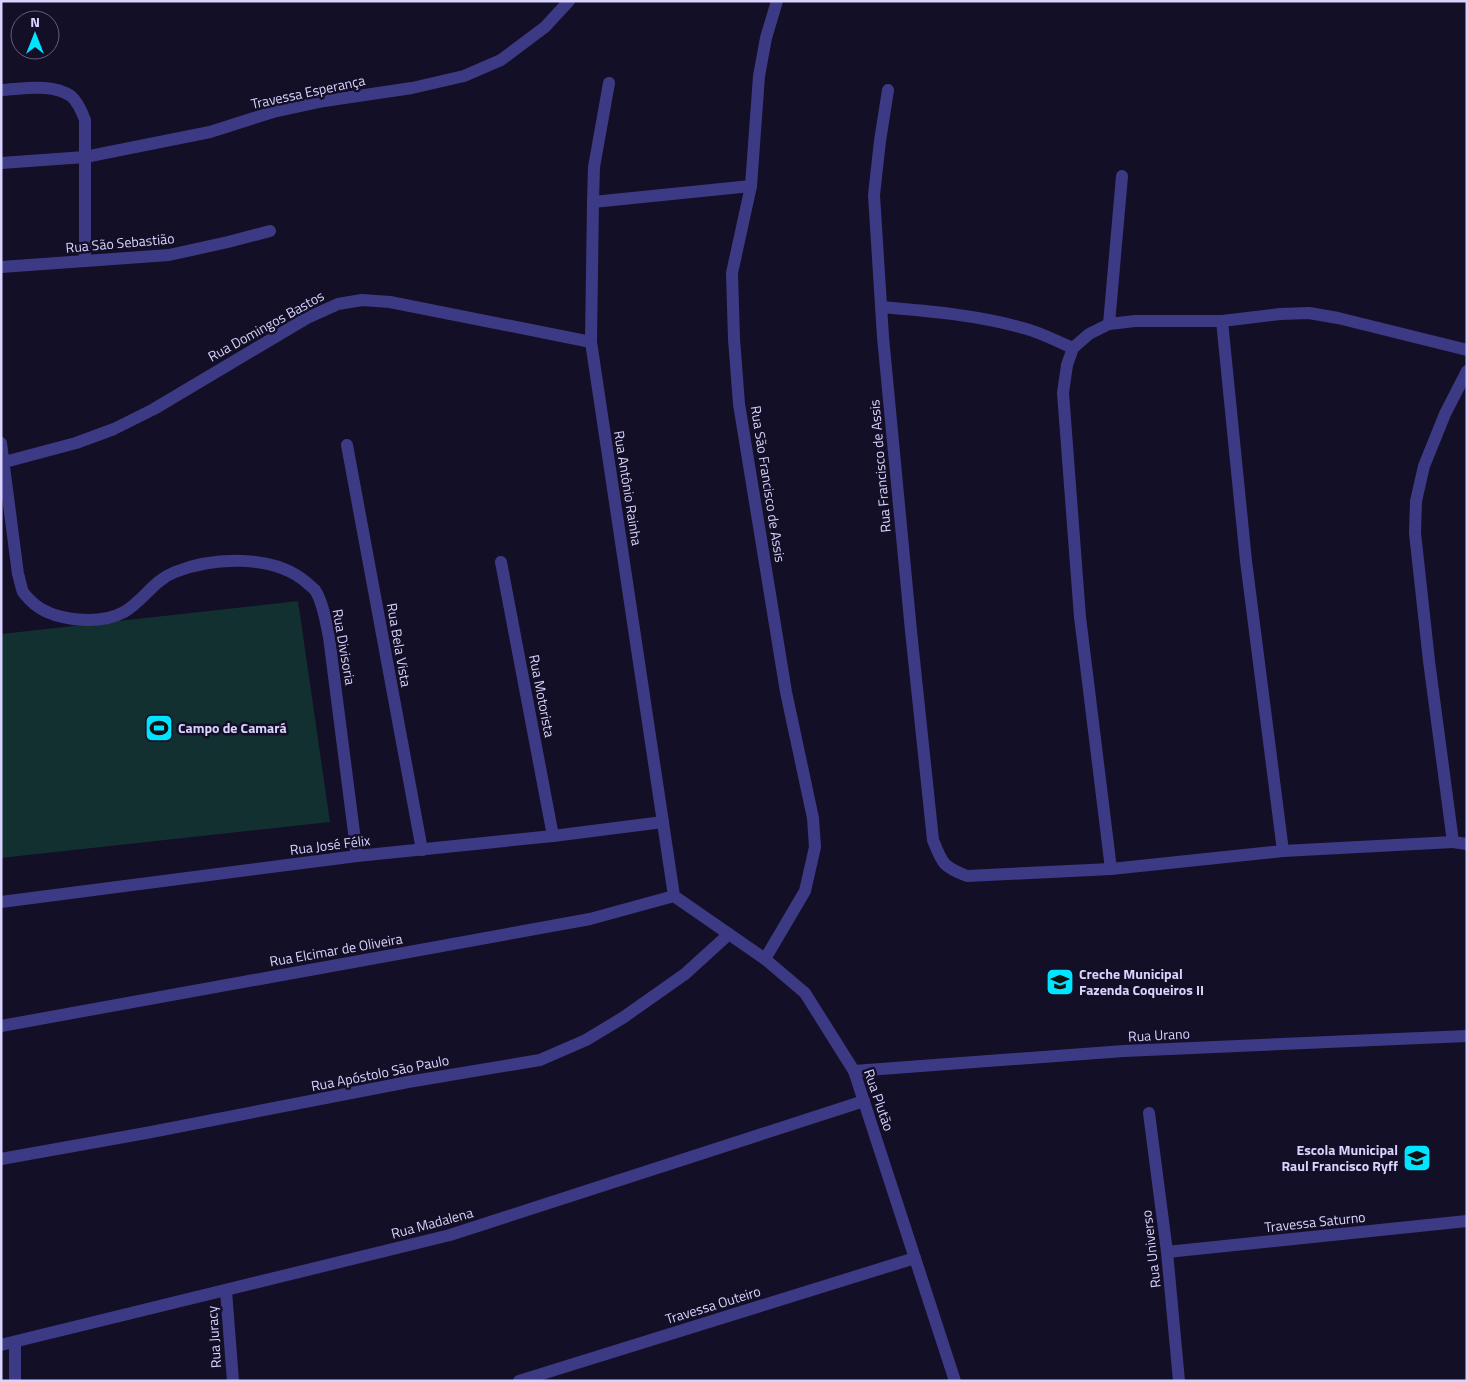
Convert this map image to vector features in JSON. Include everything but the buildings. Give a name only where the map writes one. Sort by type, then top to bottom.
[{"type":"street","name":"Travessa Esperança","points":[[1,163],[85,157],[210,132],[281,110],[324,101],[412,88],[464,76],[501,60],[545,27],[569,1]]},
{"type":"street","name":"Rua São Francisco de Assis","points":[[765,959],[805,891],[815,847],[813,818],[786,692],[740,404],[734,339],[732,273],[751,186],[759,76],[766,38],[777,1]]},
{"type":"street","name":"Rua Antônio Rainha","points":[[609,83],[594,167],[591,342],[674,896]]},
{"type":"street","points":[[1,90],[55,89],[72,97],[80,108],[85,120],[85,261]]},
{"type":"street","name":"Rua Francisco de Assis","points":[[888,90],[874,195],[881,307],[911,631],[933,840],[941,860],[951,870],[967,876],[1111,869],[1284,851],[1453,842],[1467,844]]},
{"type":"street","points":[[1109,324],[1122,176]]},
{"type":"street","points":[[593,202],[751,186]]},
{"type":"street","name":"Rua São Sebastião","points":[[1,267],[169,255],[270,231]]},
{"type":"street","name":"Rua Domingos Bastos","points":[[2,463],[76,443],[114,430],[154,409],[307,318],[338,304],[362,300],[390,302],[591,342]]},
{"type":"street","points":[[881,307],[970,317],[1024,328],[1073,348]]},
{"type":"street","points":[[1111,869],[1080,618],[1063,393],[1067,365],[1073,348],[1089,334],[1109,324],[1135,321],[1222,321],[1280,314],[1309,313],[1338,318],[1467,350]]},
{"type":"street","points":[[1222,321],[1246,561],[1284,851]]},
{"type":"street","points":[[1453,842],[1414,533],[1416,501],[1424,466],[1449,406],[1467,371]]},
{"type":"street","name":"Rua Divisoria","points":[[1,443],[2,463],[18,574],[23,594],[38,608],[57,616],[80,620],[104,618],[124,612],[157,583],[174,572],[198,565],[223,561],[252,561],[277,566],[298,576],[315,590],[324,610],[329,637],[357,856]]},
{"type":"street","name":"Rua Bela Vista","points":[[347,446],[422,850]]},
{"type":"street","name":"Rua Motorista","points":[[501,562],[553,836]]},
{"type":"street","name":"Rua José Félix","points":[[1,902],[357,856],[553,836],[663,822]]},
{"type":"street","name":"Rua Plutão","points":[[674,896],[765,959],[805,994],[854,1071],[955,1381]]},
{"type":"street","name":"Rua Elcimar de Oliveira","points":[[1,1026],[590,919],[674,896]]},
{"type":"street","name":"Rua Apóstolo São Paulo","points":[[1,1159],[408,1082],[540,1060],[586,1040],[624,1017],[686,974],[729,934]]},
{"type":"street","name":"Rua Urano","points":[[854,1071],[1124,1051],[1467,1036]]},
{"type":"street","name":"Rua Madalena","points":[[1,1345],[450,1235],[864,1101]]},
{"type":"street","name":"Rua Universo","points":[[1149,1113],[1167,1252],[1180,1381]]},
{"type":"street","name":"Travessa Saturno","points":[[1167,1252],[1467,1221]]},
{"type":"street","name":"Travessa Outeiro","points":[[519,1381],[915,1258]]},
{"type":"street","name":"Rua Juracy","points":[[226,1291],[232,1381]]},
{"type":"street","points":[[15,1342],[15,1381]]},
{"type":"green space","name":"Campo de Camará","points":[[298,601],[330,822],[1,858],[1,634]]},
{"type":"place","name":"Campo de Camará","points":[[159,728]]},
{"type":"place","name":"Creche Municipal Fazenda Coqueiros II","points":[[1060,982]]},
{"type":"place","name":"Escola Municipal Raul Francisco Ryff","points":[[1417,1158]]}]
